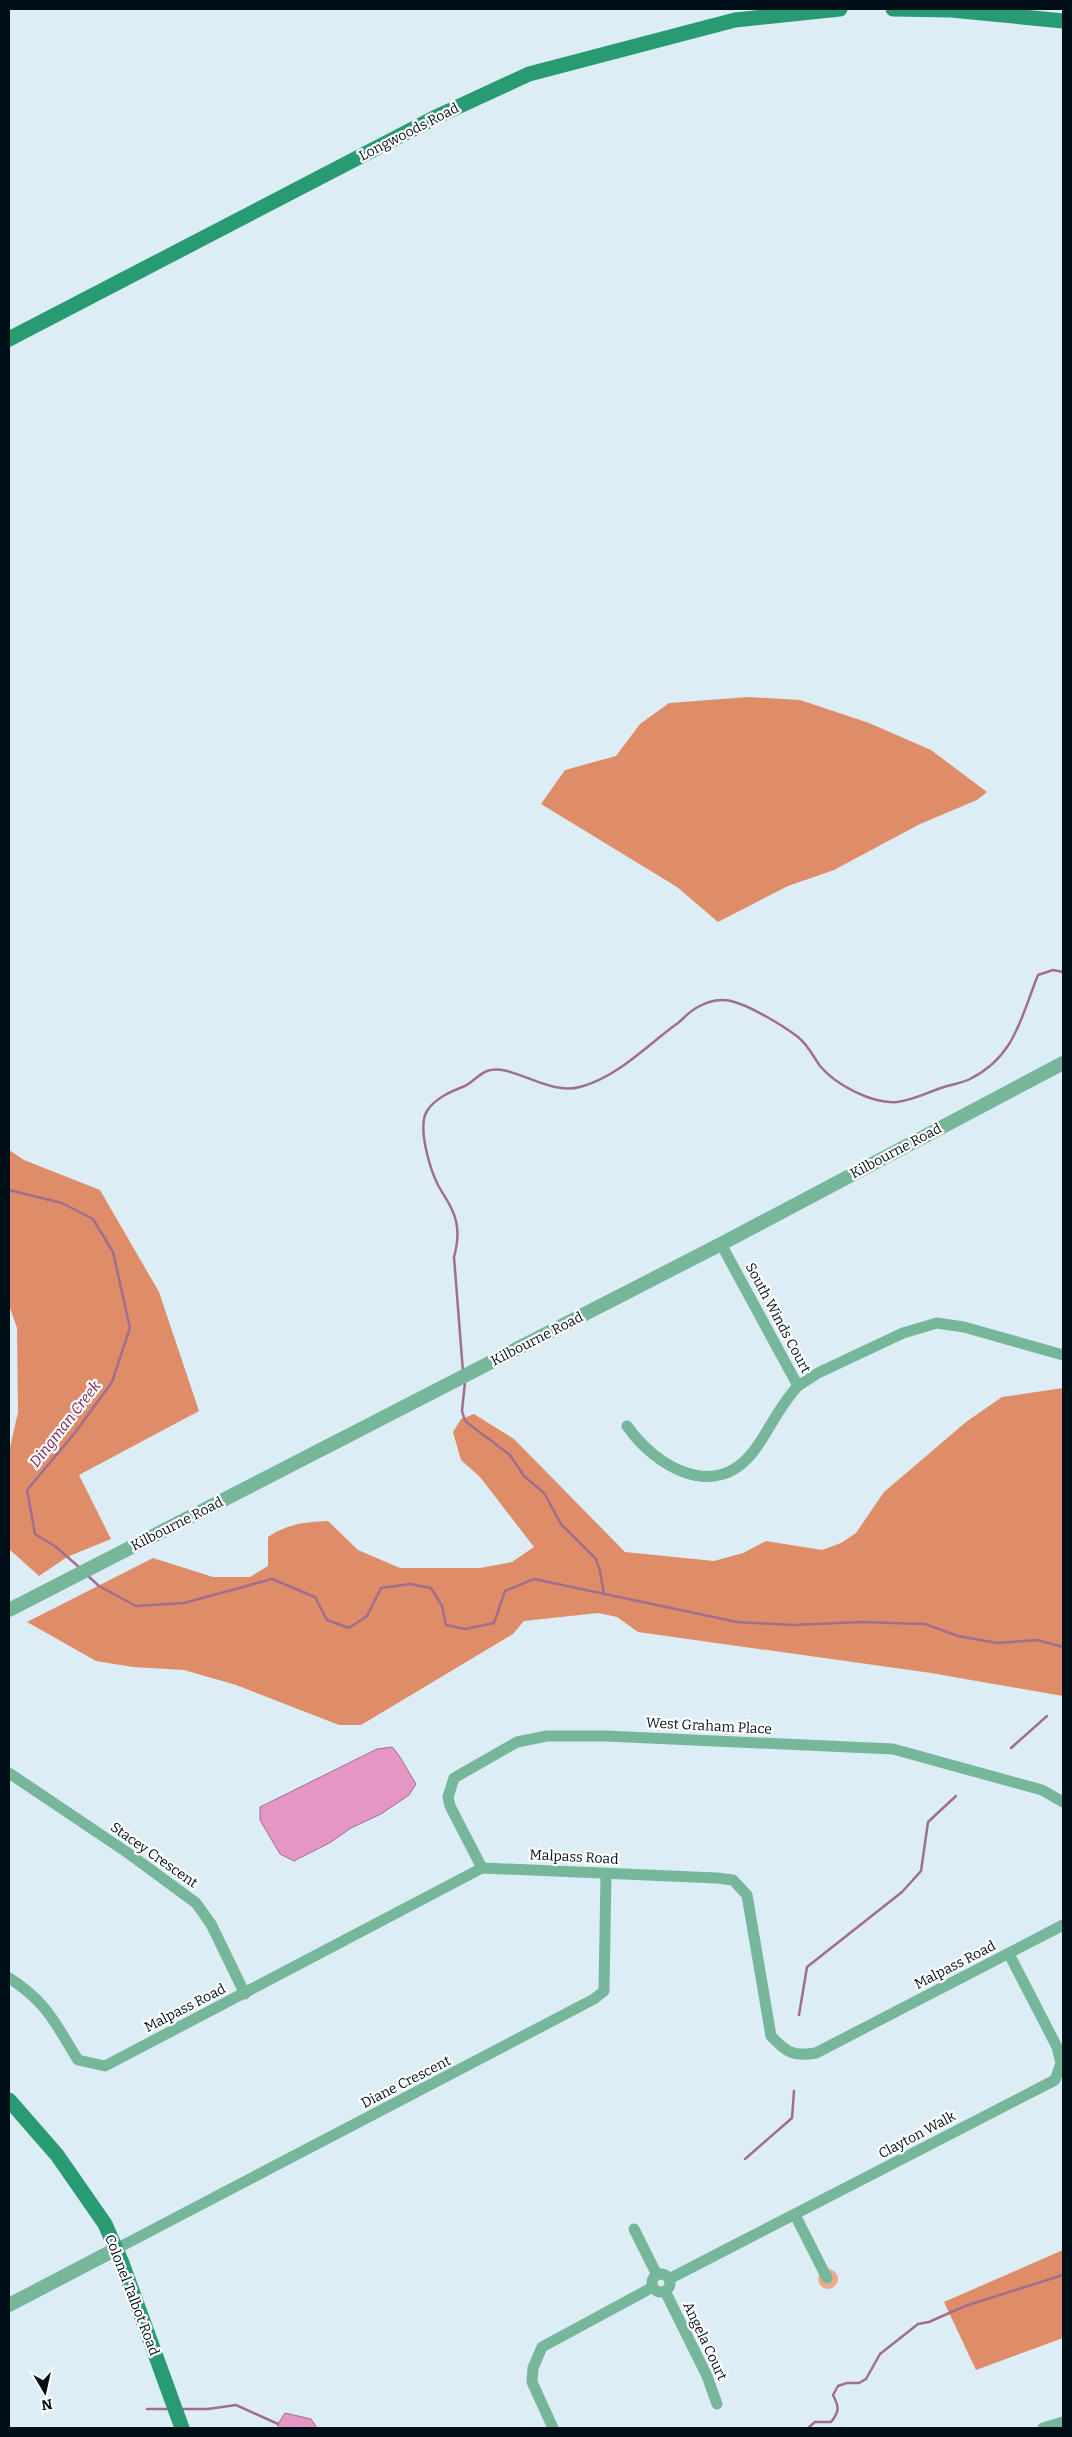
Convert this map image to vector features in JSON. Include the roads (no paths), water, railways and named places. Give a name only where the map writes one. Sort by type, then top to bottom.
[{"type":"main road","name":"Longwoods Road","points":[[9,338],[438,116],[529,74],[734,20],[840,9]]},
{"type":"main road","points":[[893,9],[951,9],[1063,22]]},
{"type":"main road","name":"Colonel Talbot Road","points":[[9,2100],[57,2154],[105,2224],[116,2248],[182,2428]]},
{"type":"street","name":"Kilbourne Road","points":[[9,1610],[721,1244],[1063,1063]]},
{"type":"street","name":"South Winds Court","points":[[627,1426],[637,1441],[651,1454],[678,1471],[707,1478],[735,1468],[752,1453],[787,1397],[798,1386],[721,1244]]},
{"type":"street","points":[[798,1386],[818,1373],[903,1333],[937,1323],[964,1327],[1063,1355]]},
{"type":"street","name":"West Graham Place","points":[[482,1868],[450,1806],[448,1797],[454,1778],[517,1742],[547,1736],[606,1736],[893,1750],[1042,1790],[1063,1802]]},
{"type":"street","name":"Stacey Crescent","points":[[9,1773],[128,1853],[196,1903],[211,1924],[245,1994]]},
{"type":"street","name":"Malpass Road","points":[[9,1978],[29,1991],[45,2006],[78,2060],[105,2066],[482,1868],[733,1880],[748,1894],[771,2036],[784,2049],[800,2056],[816,2053],[1063,1926]]},
{"type":"street","name":"Diane Crescent","points":[[116,2248],[594,1999],[604,1991],[606,1874]]},
{"type":"street","name":"Clayton Walk","points":[[669,2279],[1054,2080],[1061,2063],[1057,2047],[1009,1954]]},
{"type":"street","points":[[795,2215],[827,2278]]},
{"type":"street","points":[[634,2229],[657,2275]]},
{"type":"street","points":[[9,2305],[116,2248]]},
{"type":"street","points":[[664,2274],[669,2279],[670,2286],[665,2291],[658,2292],[653,2287],[652,2280],[657,2275],[664,2274]]},
{"type":"street","points":[[553,2428],[532,2382],[533,2368],[542,2347],[653,2287]]},
{"type":"street","name":"Angela Court","points":[[665,2291],[707,2376],[717,2404]]},
{"type":"street","points":[[1043,2428],[1063,2422]]},
{"type":"waterway","points":[[463,1372],[454,1257],[457,1226],[453,1211],[438,1185],[428,1159],[423,1127],[427,1111],[439,1099],[468,1084],[484,1072],[497,1069],[555,1087],[568,1089],[580,1087],[607,1076],[632,1060],[693,1010],[708,1002],[722,1000],[747,1007],[791,1032],[805,1044],[827,1073],[855,1092],[887,1102],[903,1101],[967,1080],[985,1070],[1007,1048],[1021,1021],[1038,975],[1053,970],[1063,972]]},
{"type":"waterway","name":"Dingman Creek","points":[[9,1190],[62,1203],[93,1219],[113,1252],[130,1328],[112,1382],[74,1434],[27,1490],[35,1534],[56,1547],[79,1567]]},
{"type":"waterway","points":[[465,1382],[462,1411],[465,1421],[510,1455],[524,1476],[544,1493],[561,1524],[596,1559],[604,1594]]},
{"type":"waterway","points":[[87,1575],[99,1586],[136,1606],[184,1603],[272,1579],[315,1597],[327,1620],[349,1628],[367,1616],[381,1588],[410,1584],[431,1588],[442,1606],[446,1625],[465,1629],[494,1623],[505,1591],[534,1579],[737,1622],[793,1625],[861,1622],[925,1624],[958,1636],[997,1643],[1037,1640],[1063,1647]]},
{"type":"waterway","points":[[1011,1748],[1047,1716]]},
{"type":"waterway","points":[[799,2015],[807,1967],[902,1892],[921,1871],[928,1822],[956,1796]]},
{"type":"waterway","points":[[745,2159],[792,2118],[794,2091]]},
{"type":"waterway","points":[[808,2428],[815,2422],[831,2422],[837,2412],[833,2395],[838,2386],[847,2383],[859,2383],[866,2379],[880,2354],[918,2324],[929,2322],[965,2306],[1063,2275]]},
{"type":"waterway","points":[[181,2409],[208,2409],[236,2405],[278,2424]]},
{"type":"waterway","points":[[147,2409],[170,2409]]}]
